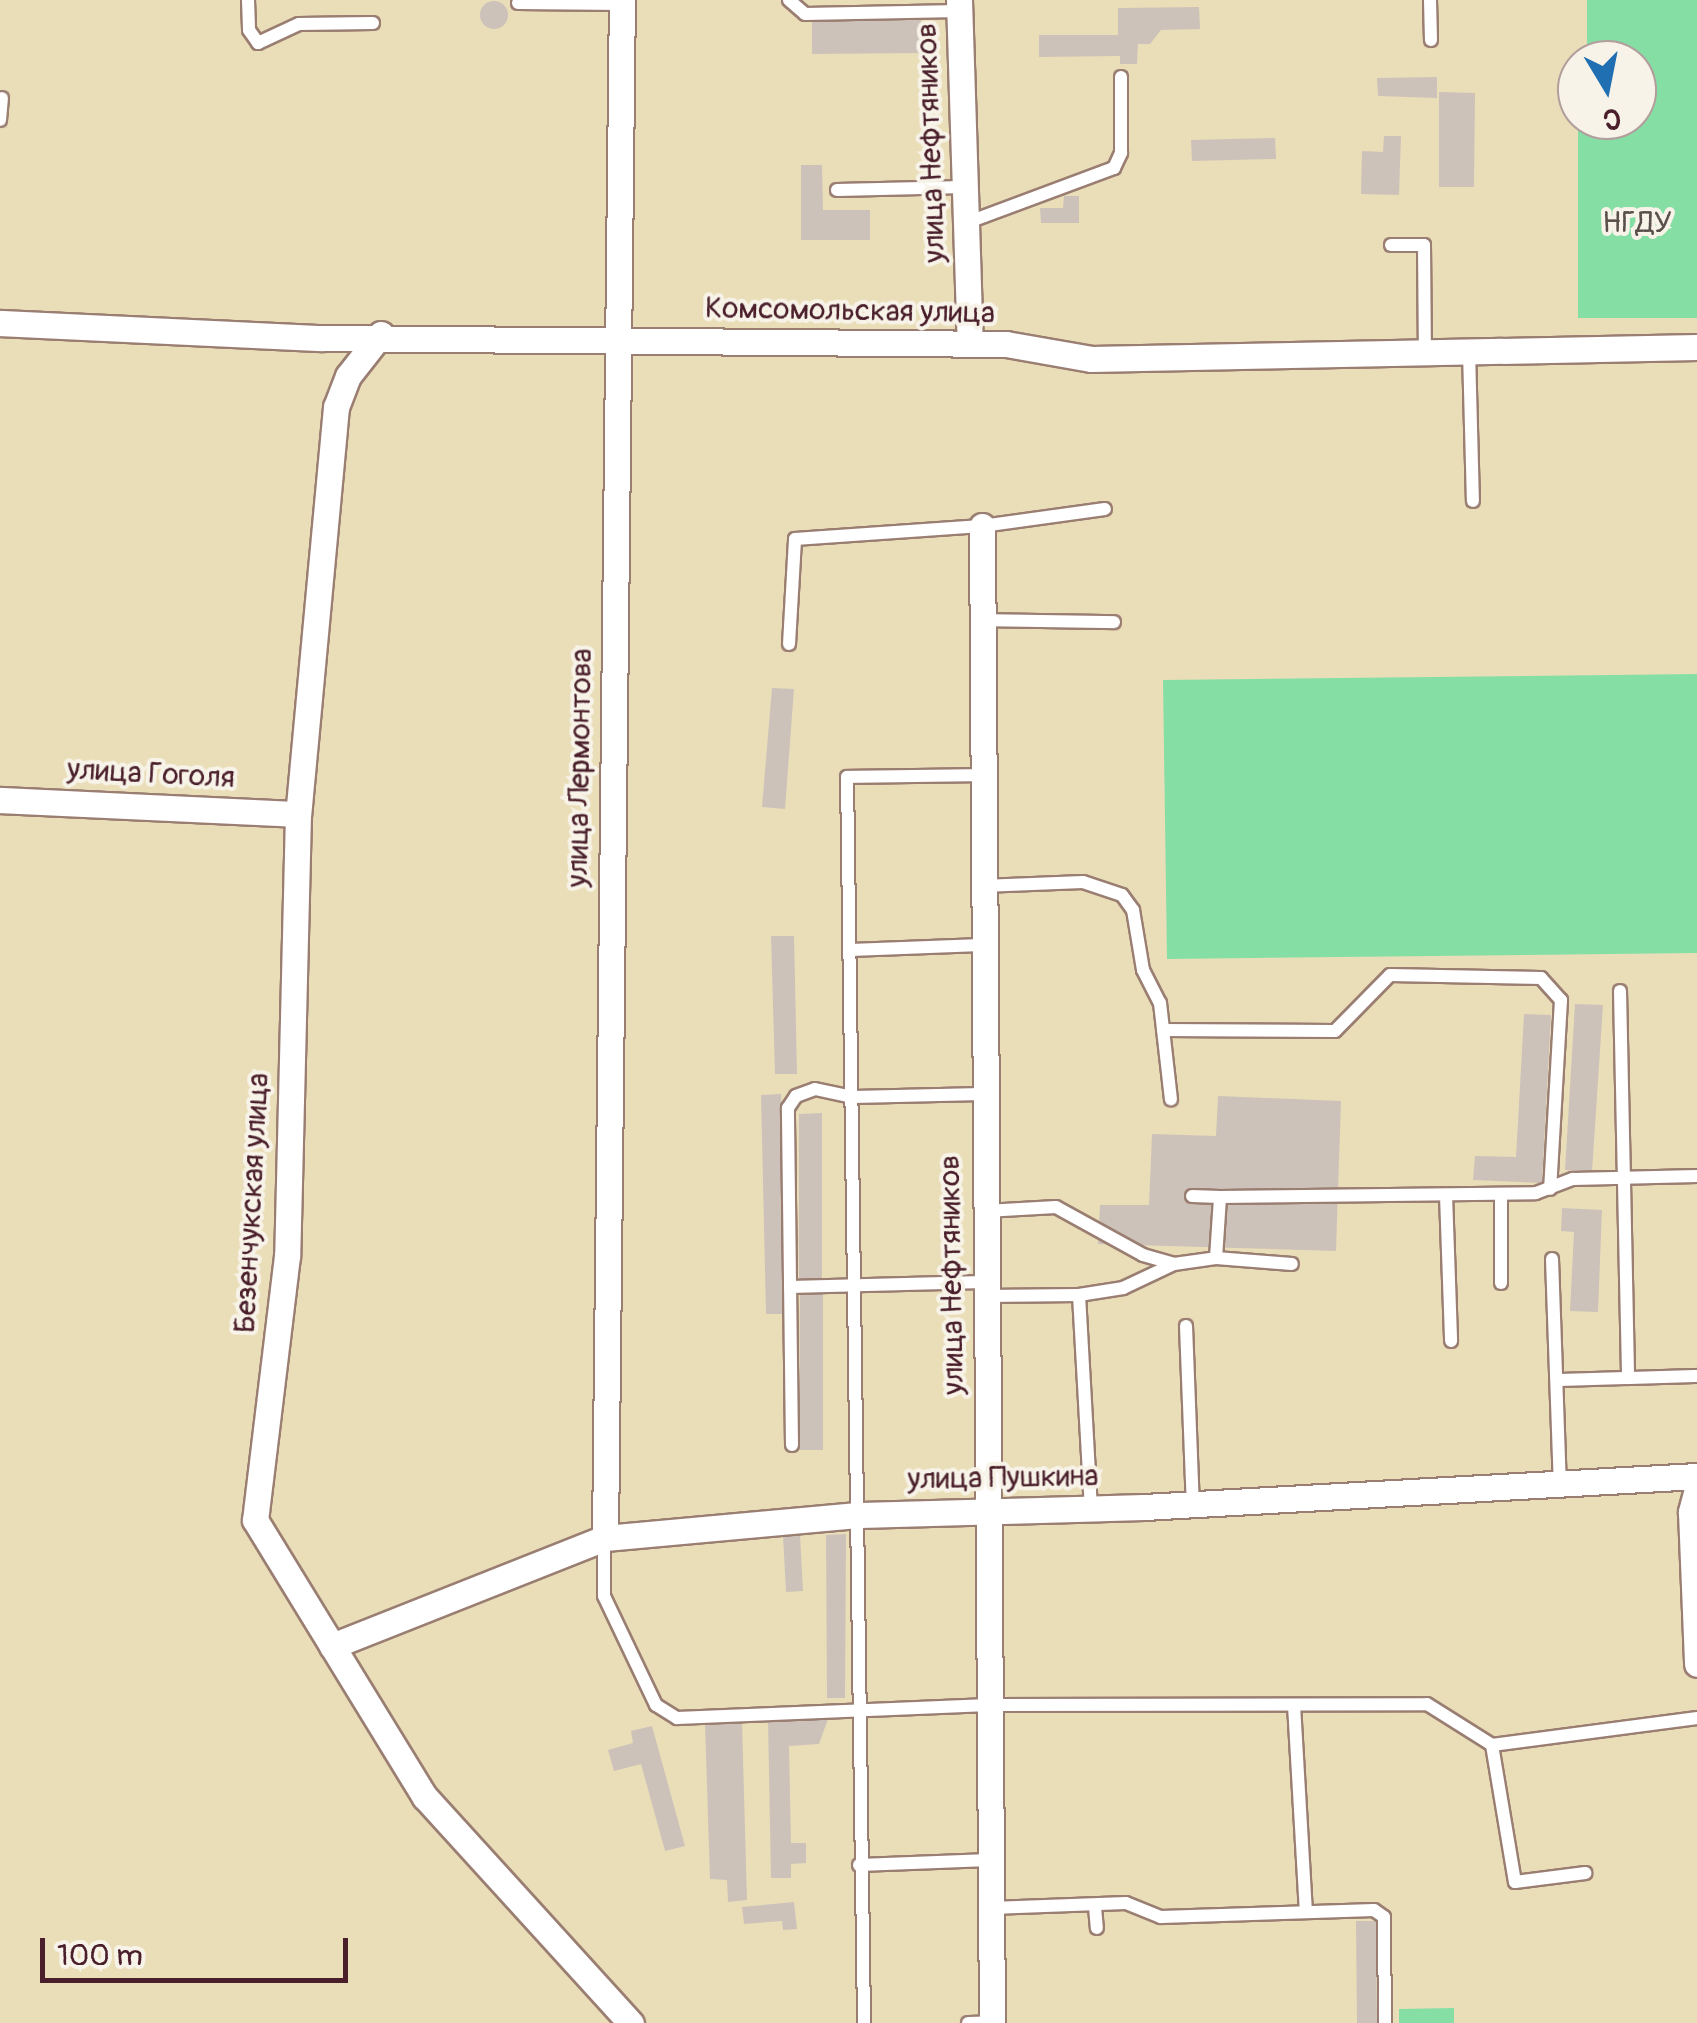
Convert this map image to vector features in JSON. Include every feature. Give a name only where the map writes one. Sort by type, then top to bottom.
[{"type":"street","name":"улица Лермонтова","points":[[605,1538],[608,938],[623,340],[622,2]]},
{"type":"street","name":"улица Нефтяников","points":[[959,6],[970,344]]},
{"type":"street","name":"Комсомольская улица","points":[[0,323],[321,338],[381,334],[970,344],[1091,359],[1697,347]]},
{"type":"street","name":"Безенчукская улица","points":[[381,334],[348,376],[336,406],[298,814],[287,1256],[256,1520],[425,1797],[631,2023]]},
{"type":"street","name":"улица Нефтяников","points":[[982,526],[982,1211],[992,2022]]},
{"type":"street","name":"улица Гоголя","points":[[0,800],[298,814]]},
{"type":"street","name":"улица Пушкина","points":[[332,1646],[605,1538],[860,1515],[1194,1505],[1697,1476]]},
{"type":"street","points":[[1697,1489],[1691,1512],[1697,1664]]},
{"type":"lane","points":[[248,0],[249,30],[258,42],[299,24],[373,23]]},
{"type":"lane","points":[[789,0],[805,14],[959,6]]},
{"type":"lane","points":[[1430,0],[1432,40]]},
{"type":"lane","points":[[518,4],[622,2]]},
{"type":"lane","points":[[966,223],[1114,168],[1121,152],[1121,77]]},
{"type":"lane","points":[[0,120],[2,98]]},
{"type":"lane","points":[[837,190],[965,187]]},
{"type":"lane","points":[[1391,245],[1424,245],[1425,352]]},
{"type":"lane","points":[[1468,351],[1473,501]]},
{"type":"lane","points":[[789,644],[795,539],[982,526],[1106,510]]},
{"type":"lane","points":[[982,620],[1114,622]]},
{"type":"lane","points":[[864,2023],[847,776],[982,774]]},
{"type":"lane","points":[[982,886],[1083,882],[1122,895],[1133,910],[1143,970],[1153,981],[1171,1099]]},
{"type":"lane","points":[[850,950],[982,945]]},
{"type":"lane","points":[[1163,1030],[1335,1032],[1390,974],[1541,978],[1561,1000],[1550,1189]]},
{"type":"lane","points":[[1620,991],[1628,1378]]},
{"type":"lane","points":[[792,1445],[788,1108],[796,1096],[815,1089],[852,1097],[982,1094]]},
{"type":"lane","points":[[1192,1196],[1501,1194],[1550,1189],[1573,1179],[1697,1176]]},
{"type":"lane","points":[[1501,1194],[1501,1283]]},
{"type":"lane","points":[[1446,1195],[1451,1341]]},
{"type":"lane","points":[[1216,1258],[1220,1197]]},
{"type":"lane","points":[[982,1211],[1056,1208],[1143,1255],[1174,1264]]},
{"type":"lane","points":[[790,1286],[856,1285],[1080,1295],[1122,1288],[1174,1264],[1216,1258],[1292,1264]]},
{"type":"lane","points":[[1552,1259],[1560,1485]]},
{"type":"lane","points":[[1080,1295],[1091,1508]]},
{"type":"lane","points":[[1186,1326],[1194,1505]]},
{"type":"lane","points":[[1557,1380],[1697,1376]]},
{"type":"lane","points":[[605,1538],[604,1596],[665,1712],[677,1718],[989,1705],[1428,1704],[1492,1745],[1697,1718]]},
{"type":"lane","points":[[1294,1704],[1306,1912]]},
{"type":"lane","points":[[1492,1745],[1515,1882],[1585,1874]]},
{"type":"lane","points":[[859,1864],[990,1860]]},
{"type":"lane","points":[[991,1908],[1126,1904],[1162,1916],[1374,1910],[1384,1917],[1385,2023]]},
{"type":"lane","points":[[1095,1907],[1097,1928]]},
{"type":"lane","points":[[968,2023],[992,2022]]},
{"type":"shaded area","points":[[494,1],[504,5],[508,15],[504,25],[494,29],[484,25],[480,15],[484,5]]},
{"type":"shaded area","points":[[1199,7],[1200,29],[1161,30],[1150,44],[1138,44],[1137,64],[1120,64],[1120,56],[1039,57],[1039,35],[1118,35],[1118,8]]},
{"type":"shaded area","points":[[921,20],[921,53],[812,54],[812,21]]},
{"type":"shaded area","points":[[1437,77],[1437,98],[1378,96],[1377,78]]},
{"type":"shaded area","points":[[1439,92],[1475,93],[1474,187],[1439,187]]},
{"type":"shaded area","points":[[1384,136],[1401,136],[1399,195],[1361,194],[1362,151],[1383,152]]},
{"type":"shaded area","points":[[1275,138],[1276,159],[1192,161],[1191,140]]},
{"type":"shaded area","points":[[801,165],[822,165],[823,210],[870,210],[870,240],[801,240]]},
{"type":"shaded area","points":[[1064,196],[1079,196],[1079,223],[1041,223],[1040,208],[1063,208]]},
{"type":"shaded area","points":[[772,688],[794,689],[785,809],[762,807]]},
{"type":"shaded area","points":[[771,936],[794,936],[797,1074],[775,1074]]},
{"type":"shaded area","points":[[1575,1004],[1603,1005],[1592,1172],[1565,1170]]},
{"type":"shaded area","points":[[1524,1014],[1551,1015],[1542,1183],[1473,1180],[1475,1156],[1516,1157]]},
{"type":"shaded area","points":[[781,1094],[786,1314],[766,1314],[761,1095]]},
{"type":"shaded area","points":[[1218,1096],[1341,1101],[1336,1251],[1098,1244],[1100,1205],[1149,1205],[1152,1134],[1216,1136]]},
{"type":"shaded area","points":[[822,1113],[822,1280],[799,1280],[799,1114]]},
{"type":"shaded area","points":[[1562,1208],[1602,1210],[1598,1312],[1570,1311],[1574,1232],[1561,1231]]},
{"type":"shaded area","points":[[800,1294],[823,1294],[823,1450],[799,1450]]},
{"type":"shaded area","points":[[846,1534],[845,1698],[827,1698],[826,1535]]},
{"type":"shaded area","points":[[800,1535],[803,1591],[786,1592],[783,1536]]},
{"type":"shaded area","points":[[828,1719],[819,1744],[789,1746],[791,1843],[806,1843],[806,1863],[791,1864],[791,1878],[771,1878],[768,1721]]},
{"type":"shaded area","points":[[742,1722],[747,1900],[728,1902],[727,1880],[710,1879],[705,1723]]},
{"type":"shaded area","points":[[652,1726],[685,1846],[665,1851],[641,1764],[614,1771],[608,1750],[633,1743],[631,1731]]},
{"type":"shaded area","points":[[794,1902],[797,1929],[783,1930],[782,1921],[744,1924],[742,1907]]},
{"type":"shaded area","points":[[1356,1921],[1376,1921],[1377,2023],[1357,2023]]},
{"type":"green space","name":"НГДУ","points":[[1587,0],[1697,0],[1697,318],[1578,318],[1578,140],[1657,140],[1657,40],[1587,40]]},
{"type":"green space","points":[[1697,674],[1697,953],[1167,959],[1163,680]]},
{"type":"green space","points":[[1454,2008],[1454,2023],[1399,2023],[1399,2009]]}]
